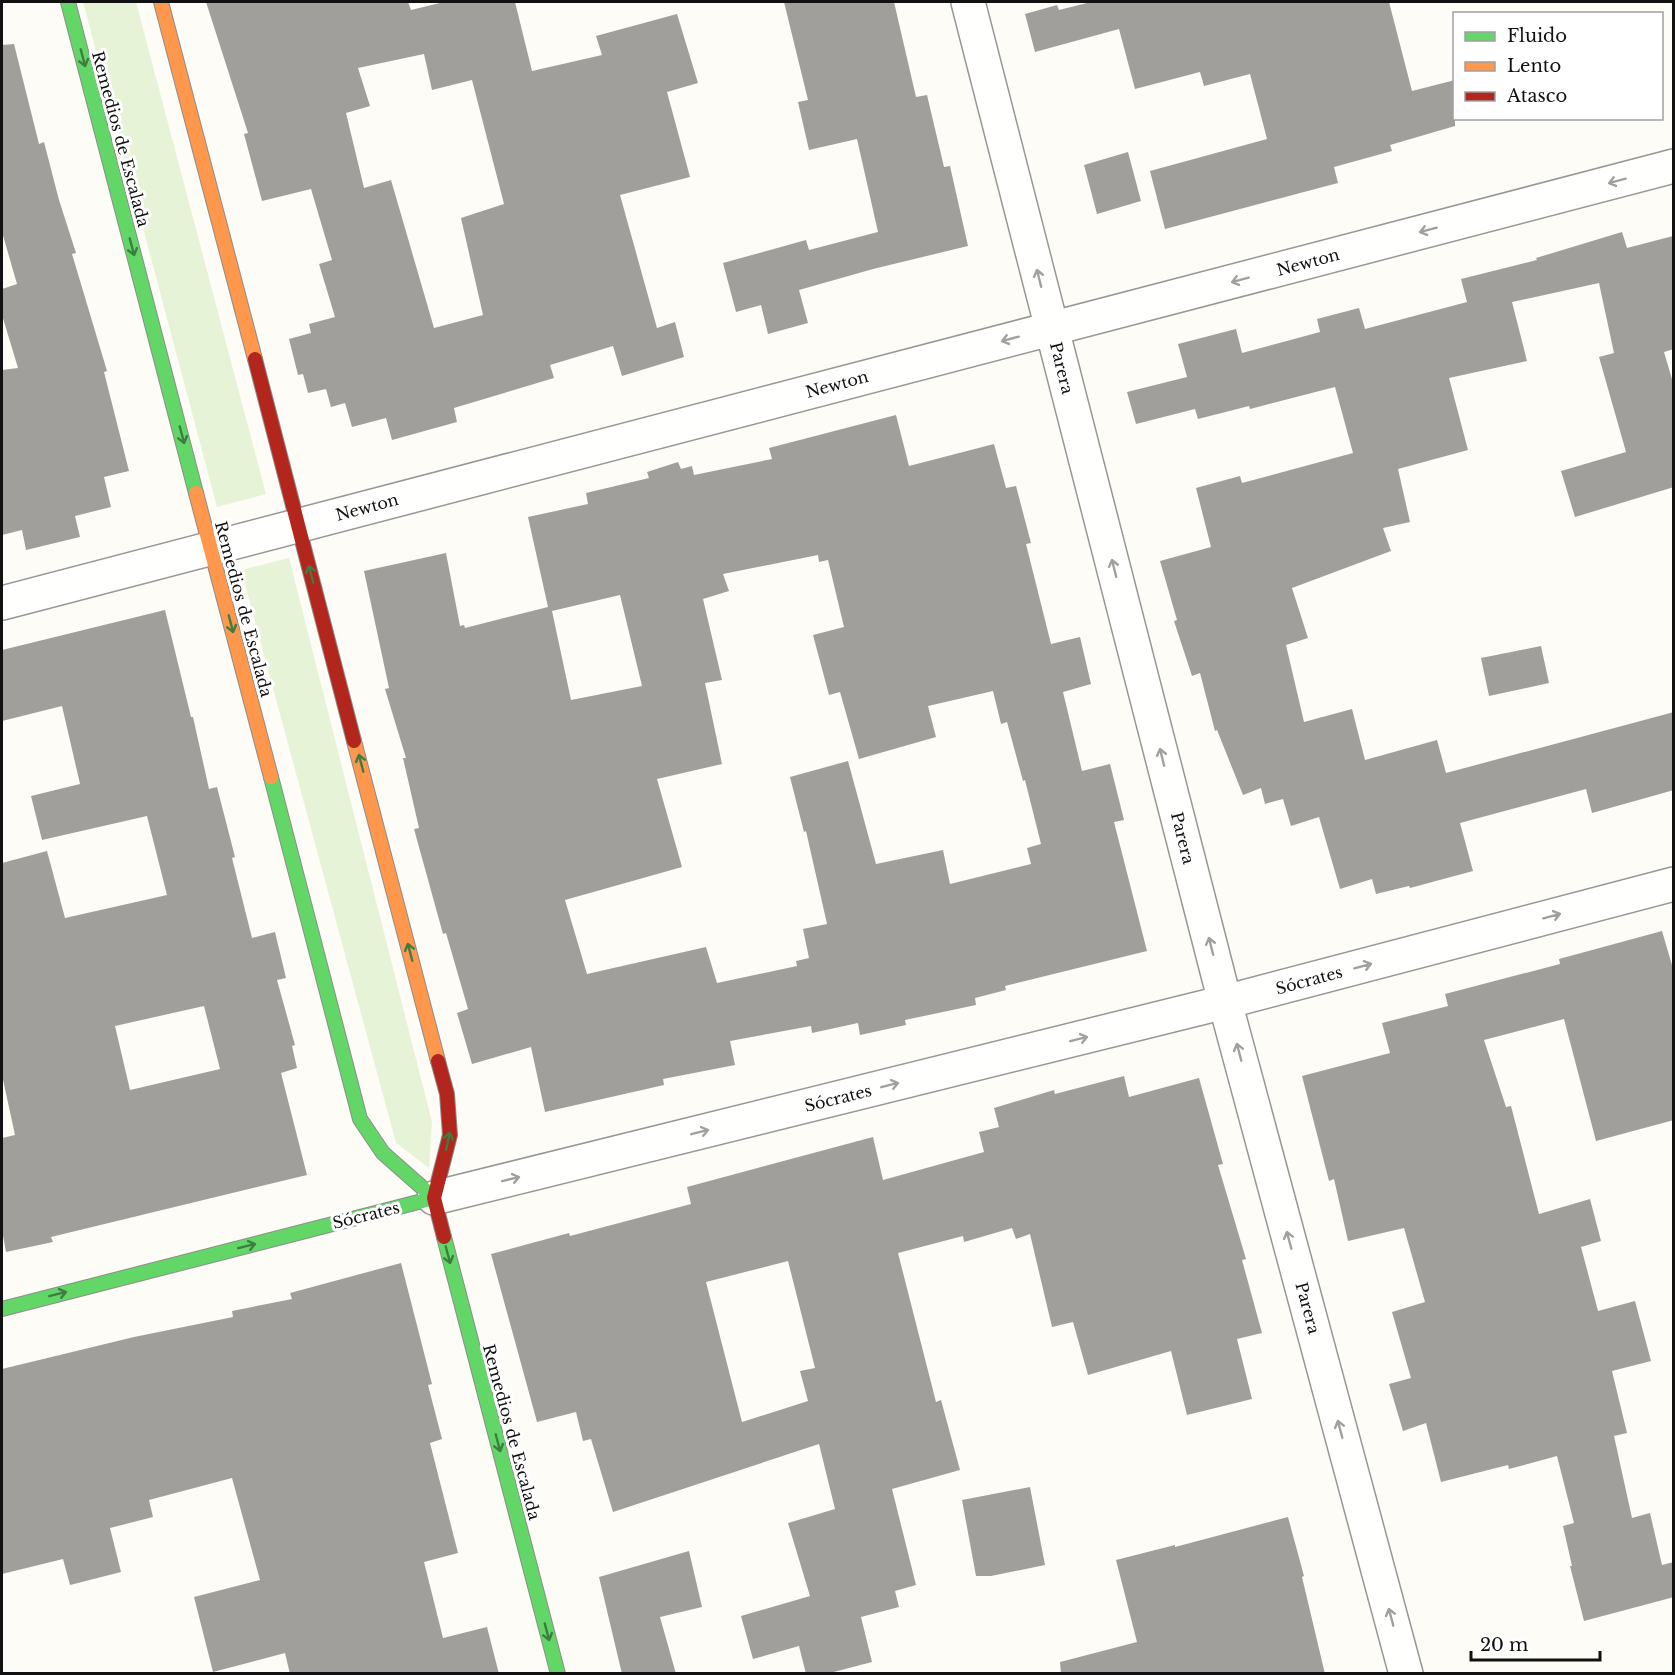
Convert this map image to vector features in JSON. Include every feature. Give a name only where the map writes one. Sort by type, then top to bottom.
[{"type":"main road","name":"Remedios de Escalada","points":[[68,2],[360,1119],[369,1137],[384,1154],[434,1198]]},
{"type":"main road","name":"Remedios de Escalada","points":[[161,2],[447,1094],[450,1135],[434,1198],[558,1674]]},
{"type":"main road","name":"Sócrates","points":[[2,1309],[434,1198]]},
{"type":"street","name":"Parera","points":[[968,2],[1226,1002],[1406,1674]]},
{"type":"street","name":"Newton","points":[[2,603],[1674,166]]},
{"type":"street","name":"Sócrates","points":[[434,1198],[1226,1002],[1674,884]]},
{"type":"green space","points":[[83,2],[136,2],[266,494],[217,507]]},
{"type":"green space","points":[[289,558],[432,1122],[429,1168],[396,1143],[241,570]]},
{"type":"building","points":[[206,2],[408,2],[411,10],[444,2],[515,2],[532,71],[602,55],[596,36],[677,14],[698,83],[667,92],[690,177],[620,195],[657,328],[675,322],[684,357],[622,376],[613,346],[550,365],[554,378],[454,408],[457,422],[392,440],[386,418],[352,427],[345,403],[331,407],[326,389],[308,393],[303,374],[298,375],[289,339],[311,333],[309,324],[335,317],[319,264],[332,260],[311,189],[262,201],[244,134],[248,133]],"holes":[[[424,54],[432,90],[472,80],[504,204],[461,218],[483,315],[434,328],[391,180],[364,188],[346,113],[370,106],[358,68]]]},
{"type":"building","points":[[784,2],[894,2],[916,97],[927,95],[944,167],[950,166],[968,246],[799,290],[808,323],[768,334],[761,305],[736,312],[723,263],[806,240],[809,250],[878,232],[857,139],[809,150],[798,102],[808,100]]},
{"type":"building","points":[[1091,2],[1389,2],[1412,91],[1453,81],[1455,126],[1390,145],[1392,151],[1334,167],[1338,183],[1165,229],[1150,171],[1267,139],[1250,74],[1204,86],[1200,72],[1135,89],[1119,29],[1035,52],[1025,14],[1057,5],[1059,10]]},
{"type":"building","points":[[14,44],[39,144],[44,142],[76,253],[72,254],[107,371],[104,372],[129,471],[104,477],[111,507],[75,516],[80,537],[26,550],[22,530],[2,535],[2,370],[18,368],[2,315],[2,289],[17,284],[2,232],[2,45]]},
{"type":"building","points":[[1128,152],[1141,201],[1097,214],[1084,165]]},
{"type":"building","points":[[1622,232],[1627,248],[1673,236],[1674,349],[1664,352],[1674,386],[1674,487],[1575,517],[1561,471],[1626,452],[1599,357],[1614,353],[1599,283],[1512,302],[1527,361],[1449,378],[1468,450],[1398,469],[1410,522],[1383,528],[1391,551],[1292,588],[1308,638],[1286,645],[1304,722],[1352,709],[1365,760],[1437,740],[1446,773],[1674,712],[1674,790],[1592,813],[1586,789],[1460,823],[1473,871],[1410,888],[1409,886],[1376,894],[1372,879],[1340,889],[1319,817],[1291,826],[1283,799],[1265,804],[1261,788],[1243,795],[1217,730],[1215,731],[1200,673],[1192,676],[1174,621],[1177,620],[1160,561],[1211,547],[1196,488],[1240,476],[1242,483],[1353,453],[1335,387],[1250,409],[1249,406],[1198,419],[1195,409],[1136,424],[1127,392],[1187,377],[1178,344],[1236,329],[1242,353],[1320,332],[1317,319],[1359,308],[1365,329],[1467,302],[1461,279],[1537,260],[1536,258]]},
{"type":"building","points":[[896,415],[909,466],[994,444],[1006,488],[1016,486],[1031,543],[1026,544],[1051,644],[1080,637],[1091,684],[1063,692],[1082,771],[1110,764],[1124,820],[1114,822],[1147,951],[1005,986],[1006,990],[975,998],[976,1005],[905,1020],[906,1025],[860,1035],[858,1023],[812,1033],[811,1026],[730,1041],[735,1065],[663,1079],[664,1085],[545,1112],[531,1047],[472,1064],[457,1013],[468,1009],[446,933],[443,934],[414,829],[419,828],[403,758],[406,758],[385,689],[389,688],[364,571],[446,553],[460,626],[464,625],[465,628],[548,607],[528,517],[588,504],[586,493],[649,478],[647,472],[678,462],[681,469],[692,466],[694,475],[772,459],[769,448]],"holes":[[[818,555],[819,562],[828,560],[844,627],[813,635],[829,695],[840,692],[859,759],[936,737],[928,706],[993,691],[1001,724],[1007,722],[1041,844],[1027,848],[1031,864],[950,884],[943,850],[876,864],[848,761],[790,777],[804,832],[806,831],[827,924],[803,929],[809,958],[796,961],[797,966],[717,983],[706,947],[587,974],[565,900],[682,867],[657,779],[722,764],[705,683],[722,680],[703,599],[729,591],[723,574]],[[620,595],[642,686],[571,700],[552,611]]]},
{"type":"building","points":[[165,610],[209,789],[217,787],[252,938],[275,932],[286,978],[277,980],[295,1045],[292,1046],[297,1068],[281,1073],[307,1175],[51,1237],[53,1242],[6,1252],[2,1230],[2,1138],[15,1135],[2,1075],[2,863],[47,851],[65,918],[167,895],[147,816],[42,840],[31,796],[80,784],[62,706],[2,721],[2,650]],"holes":[[[204,1006],[220,1069],[130,1090],[115,1026]]]},
{"type":"building","points":[[1541,646],[1549,683],[1489,696],[1481,658]]},
{"type":"building","points":[[1662,931],[1674,972],[1674,1120],[1596,1141],[1564,1019],[1484,1040],[1506,1107],[1511,1106],[1539,1214],[1590,1199],[1601,1241],[1581,1247],[1598,1311],[1635,1301],[1651,1361],[1612,1371],[1627,1433],[1614,1436],[1632,1518],[1650,1513],[1662,1565],[1674,1562],[1674,1597],[1584,1621],[1563,1526],[1574,1523],[1557,1456],[1509,1469],[1508,1465],[1441,1482],[1426,1423],[1403,1431],[1389,1384],[1411,1378],[1392,1312],[1425,1302],[1404,1228],[1348,1241],[1334,1179],[1329,1181],[1302,1076],[1390,1053],[1382,1023],[1448,1006],[1445,994],[1560,964],[1559,959]]},
{"type":"building","points":[[1124,1076],[1129,1097],[1199,1078],[1223,1164],[1218,1165],[1246,1259],[1242,1260],[1262,1333],[1237,1339],[1252,1399],[1187,1415],[1171,1351],[1088,1375],[1073,1322],[1052,1327],[1030,1234],[1016,1239],[1012,1228],[964,1242],[963,1236],[898,1253],[936,1402],[941,1400],[960,1470],[892,1489],[916,1585],[895,1591],[899,1607],[861,1617],[872,1662],[826,1674],[806,1674],[799,1646],[753,1659],[741,1616],[810,1596],[788,1523],[835,1509],[819,1444],[613,1512],[591,1439],[583,1441],[576,1412],[537,1422],[491,1254],[691,1204],[687,1187],[873,1137],[883,1180],[984,1152],[979,1132],[999,1127],[994,1108],[1054,1090],[1055,1094]],"holes":[[[788,1261],[815,1368],[800,1371],[808,1401],[742,1422],[706,1282]]]},
{"type":"building","points":[[401,1263],[432,1384],[428,1385],[442,1439],[430,1443],[458,1553],[424,1562],[443,1638],[487,1627],[499,1674],[290,1674],[285,1653],[213,1672],[194,1597],[260,1580],[232,1478],[149,1500],[153,1517],[110,1528],[121,1572],[70,1585],[63,1559],[2,1574],[2,1369],[134,1337],[233,1317],[232,1311],[292,1299],[290,1293]]},
{"type":"building","points":[[1030,1487],[1045,1565],[991,1576],[976,1576],[962,1500]]},
{"type":"building","points":[[1288,1517],[1304,1576],[1302,1577],[1325,1674],[1061,1674],[1060,1662],[1137,1642],[1116,1560]]},
{"type":"building","points":[[689,1551],[702,1607],[660,1617],[676,1674],[622,1674],[599,1577]]},
{"type":"traffic: fast","points":[[68,2],[196,493]]},
{"type":"traffic: fast","points":[[271,777],[360,1119],[383,1153],[434,1198]]},
{"type":"traffic: fast","points":[[2,1309],[434,1198]]},
{"type":"traffic: fast","points":[[444,1237],[558,1674]]},
{"type":"traffic: slow","points":[[161,2],[255,359]]},
{"type":"traffic: slow","points":[[196,493],[271,777]]},
{"type":"traffic: slow","points":[[354,741],[438,1061]]},
{"type":"traffic: jam","points":[[255,359],[354,741]]},
{"type":"traffic: jam","points":[[438,1061],[447,1094],[450,1135],[434,1198],[444,1237]]}]
